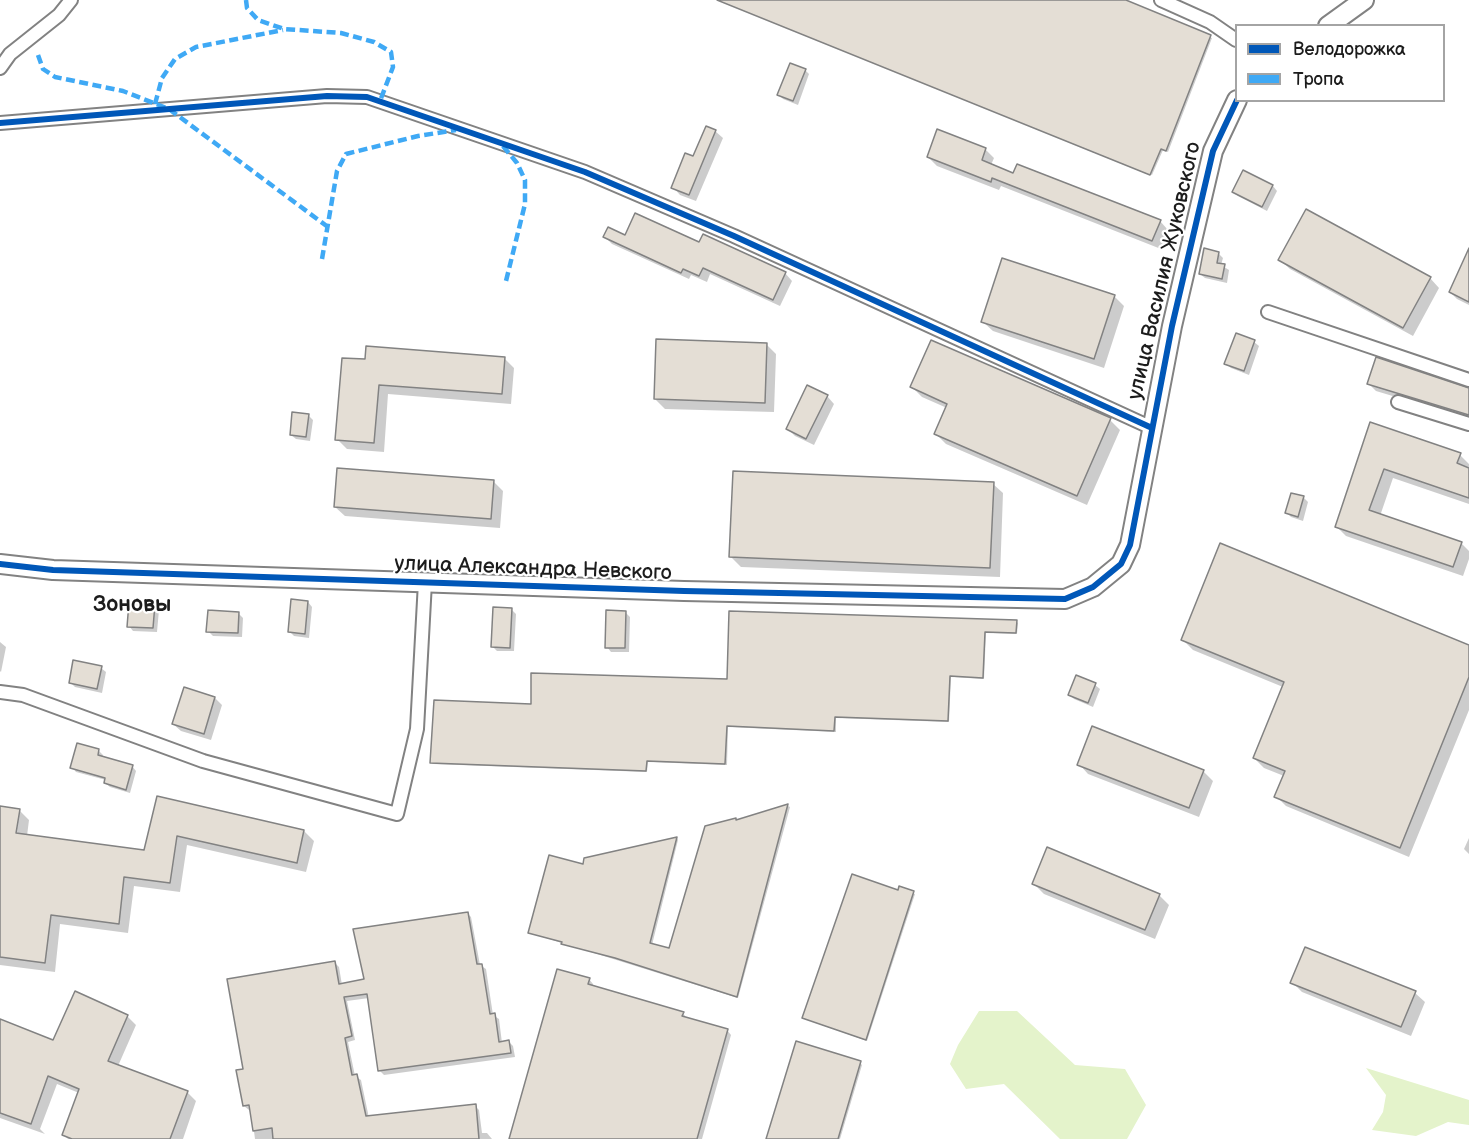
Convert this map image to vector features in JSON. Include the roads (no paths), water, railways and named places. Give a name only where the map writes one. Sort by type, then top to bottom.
[{"type":"street","points":[[0,68],[10,54],[59,15],[71,0]]},
{"type":"street","points":[[1161,0],[1210,22],[1235,39]]},
{"type":"street","points":[[1331,24],[1364,0]]},
{"type":"street","points":[[0,123],[327,96],[368,97],[585,172],[745,241],[1152,428]]},
{"type":"street","name":"улица Василия Жуковского","points":[[1065,599],[1093,587],[1121,564],[1130,544],[1172,326],[1213,151],[1236,102]]},
{"type":"street","points":[[1268,312],[1469,380]]},
{"type":"street","points":[[1398,402],[1469,424]]},
{"type":"street","name":"улица Александра Невского","points":[[0,564],[52,570],[684,591],[1065,599]]},
{"type":"street","points":[[0,692],[23,695],[203,761],[397,814],[417,729],[425,582]]},
{"type":"district","name":"Зоновы","points":[[132,605]]}]
